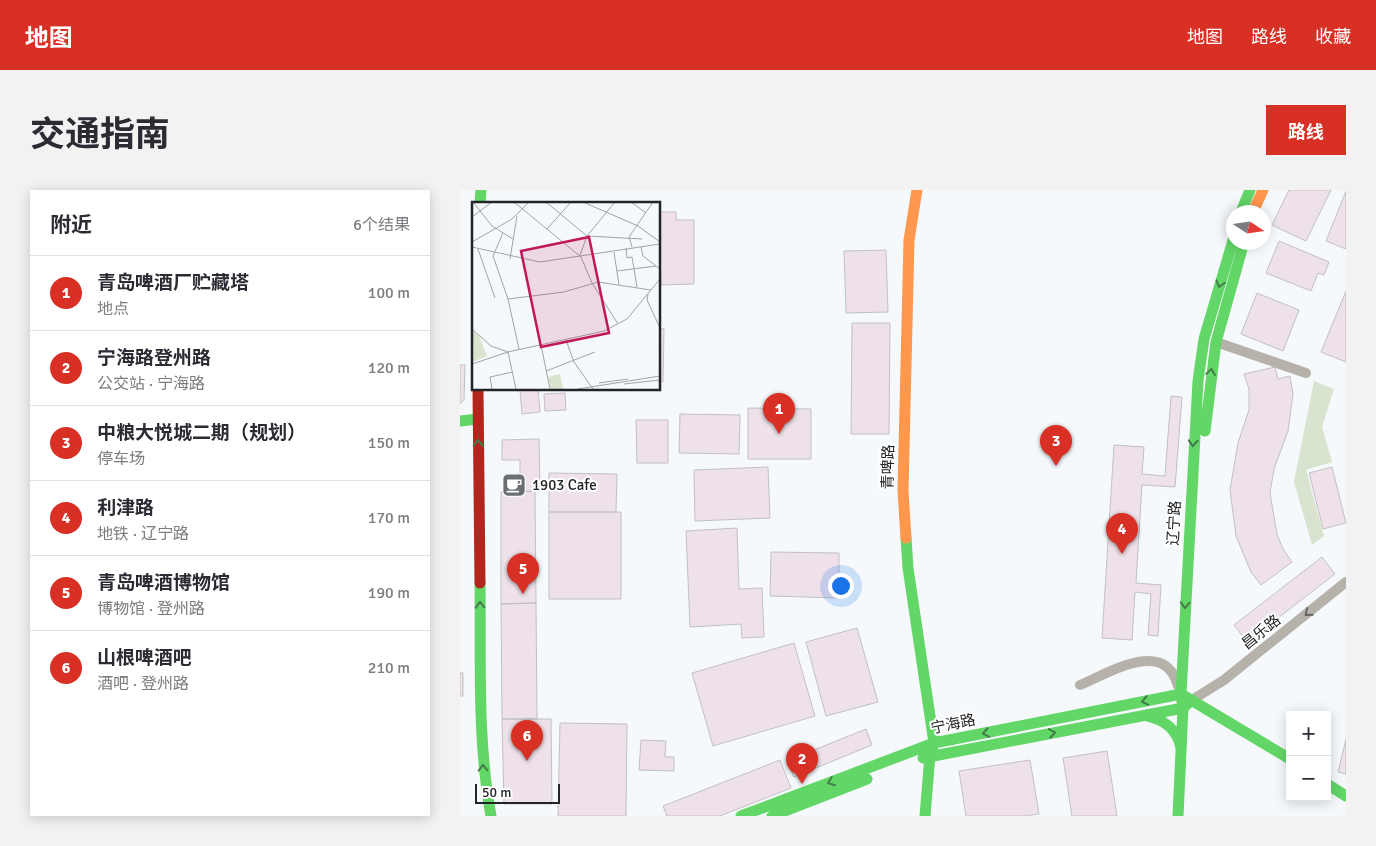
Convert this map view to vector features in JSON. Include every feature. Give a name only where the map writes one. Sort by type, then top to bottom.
[{"type":"street","name":"青啤路","points":[[917,190],[909,240],[903,491],[908,568],[934,743]]},
{"type":"street","points":[[1243,205],[1250,190]]},
{"type":"street","points":[[1256,205],[1263,190]]},
{"type":"street","name":"辽宁路","points":[[1180,694],[1198,381],[1206,332],[1230,250]]},
{"type":"street","name":"辽宁路","points":[[1186,816],[1187,704],[1206,416],[1216,342],[1242,250]]},
{"type":"street","points":[[1216,342],[1306,373]]},
{"type":"street","points":[[478,390],[482,742],[484,777],[491,816]]},
{"type":"street","points":[[460,421],[478,418]]},
{"type":"street","name":"昌乐路","points":[[1187,704],[1224,680],[1346,582]]},
{"type":"street","points":[[1080,685],[1128,664],[1153,659],[1166,664],[1176,678],[1180,694],[1187,704],[1286,757]]},
{"type":"street","name":"宁海路","points":[[741,816],[934,743],[1180,694]]},
{"type":"street","name":"宁海路","points":[[772,816],[930,755],[1143,716],[1187,704]]},
{"type":"street","name":"辽宁路","points":[[1178,816],[1181,748],[1187,704]]},
{"type":"street","points":[[1143,716],[1158,718],[1167,723],[1179,738],[1181,748]]},
{"type":"street","points":[[925,816],[930,755],[934,743]]},
{"type":"street","points":[[1331,787],[1346,796]]},
{"type":"green space","points":[[1314,381],[1334,389],[1322,427],[1332,462],[1306,470],[1324,536],[1312,545],[1294,482]]},
{"type":"building","points":[[1289,190],[1331,190],[1306,241],[1272,225]]},
{"type":"building","points":[[1346,191],[1346,249],[1326,241]]},
{"type":"building","points":[[660,212],[676,212],[676,220],[694,220],[694,284],[661,285]]},
{"type":"building","points":[[1279,241],[1329,262],[1324,275],[1318,273],[1311,291],[1266,273]]},
{"type":"building","points":[[886,250],[888,312],[846,313],[844,251]]},
{"type":"building","points":[[1346,291],[1346,362],[1321,352]]},
{"type":"building","points":[[1257,293],[1299,310],[1283,351],[1241,334]]},
{"type":"building","points":[[852,323],[890,323],[889,434],[851,434]]},
{"type":"building","points":[[660,328],[664,329],[663,382],[660,381]]},
{"type":"building","points":[[460,365],[465,365],[464,400],[460,404]]},
{"type":"building","points":[[1275,367],[1278,379],[1290,376],[1293,394],[1288,431],[1274,469],[1270,493],[1277,534],[1283,549],[1292,562],[1261,585],[1251,572],[1236,536],[1230,490],[1238,443],[1249,410],[1249,389],[1244,374]]},
{"type":"building","points":[[520,390],[538,390],[540,412],[522,414]]},
{"type":"building","points":[[565,393],[566,410],[545,411],[544,394]]},
{"type":"building","points":[[1171,396],[1182,397],[1175,487],[1142,485],[1136,583],[1161,585],[1158,636],[1148,635],[1151,594],[1135,592],[1132,640],[1102,638],[1114,445],[1144,447],[1142,474],[1165,476]]},
{"type":"building","points":[[748,408],[811,409],[811,459],[748,459]]},
{"type":"building","points":[[680,414],[740,415],[739,454],[679,453]]},
{"type":"building","points":[[636,420],[668,420],[668,463],[637,463]]},
{"type":"building","points":[[539,439],[540,491],[510,492],[509,480],[520,480],[520,460],[502,460],[502,440]]},
{"type":"building","points":[[768,467],[770,518],[695,521],[694,470]]},
{"type":"building","points":[[1332,467],[1346,523],[1323,529],[1309,473]]},
{"type":"building","points":[[549,473],[617,474],[616,512],[549,512]]},
{"type":"building","points":[[535,491],[536,603],[501,604],[501,492]]},
{"type":"building","points":[[549,512],[621,512],[621,599],[549,599]]},
{"type":"building","points":[[737,528],[739,589],[762,588],[764,637],[742,638],[741,624],[690,627],[686,531]]},
{"type":"building","points":[[771,552],[839,553],[839,598],[770,596]]},
{"type":"building","points":[[1322,557],[1335,574],[1247,642],[1234,625]]},
{"type":"building","points":[[536,603],[537,719],[502,719],[501,604]]},
{"type":"building","points":[[857,628],[878,702],[826,716],[806,642]]},
{"type":"building","points":[[794,643],[815,716],[713,746],[692,673]]},
{"type":"building","points":[[460,673],[463,673],[463,696],[460,696]]},
{"type":"building","points":[[502,719],[551,719],[552,804],[504,804]]},
{"type":"building","points":[[560,723],[627,724],[626,816],[558,816]]},
{"type":"building","points":[[866,729],[872,745],[794,777],[787,761]]},
{"type":"building","points":[[1346,739],[1346,774],[1338,772]]},
{"type":"building","points":[[641,740],[666,741],[665,757],[674,757],[674,771],[639,770]]},
{"type":"building","points":[[1107,751],[1117,816],[1072,816],[1063,758]]},
{"type":"building","points":[[780,760],[791,788],[720,816],[667,816],[663,806]]},
{"type":"building","points":[[1030,760],[1039,814],[1024,816],[966,816],[959,771]]},
{"type":"traffic: fast","points":[[480,202],[481,190]]},
{"type":"traffic: fast","points":[[1244,205],[1250,190]]},
{"type":"traffic: fast","points":[[1178,816],[1183,708],[1181,694],[1198,381],[1204,339],[1230,250]]},
{"type":"traffic: fast","points":[[1205,431],[1216,342],[1242,250]]},
{"type":"traffic: fast","points":[[460,421],[478,419]]},
{"type":"traffic: fast","points":[[906,538],[908,568],[934,743],[930,755],[925,816]]},
{"type":"traffic: fast","points":[[480,583],[482,729],[491,816]]},
{"type":"traffic: fast","points":[[741,816],[934,743],[1181,694],[1286,757]]},
{"type":"traffic: fast","points":[[923,758],[1183,708],[1192,700]]},
{"type":"traffic: fast","points":[[1147,716],[1169,726],[1177,736],[1181,748]]},
{"type":"traffic: fast","points":[[772,816],[867,779]]},
{"type":"traffic: fast","points":[[1331,787],[1346,796]]},
{"type":"traffic: slow","points":[[906,538],[903,491],[909,240],[917,190]]},
{"type":"traffic: slow","points":[[1256,205],[1263,190]]},
{"type":"traffic: jam","points":[[478,390],[480,583]]},
{"type":"place","name":"青岛啤酒厂贮藏塔","points":[[779,434]]},
{"type":"place","name":"中粮大悦城二期（规划）","points":[[1056,466]]},
{"type":"place","name":"1903 Cafe","points":[[514,485]]},
{"type":"place","name":"利津路","points":[[1122,554]]},
{"type":"place","name":"青岛啤酒博物馆","points":[[523,594]]},
{"type":"place","name":"山根啤酒吧","points":[[527,761]]},
{"type":"place","name":"宁海路登州路","points":[[802,784]]}]
